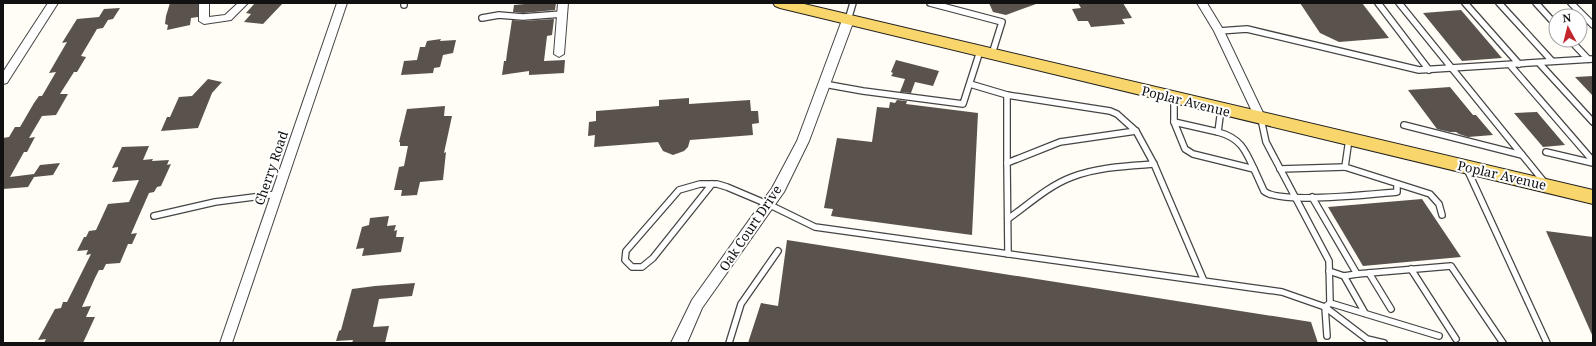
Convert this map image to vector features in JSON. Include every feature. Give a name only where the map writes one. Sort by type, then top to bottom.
[{"type":"main road","name":"Poplar Avenue","points":[[780,3],[1593,197]]},
{"type":"street","points":[[3,80],[53,3]]},
{"type":"street","points":[[204,3],[204,21],[228,18],[243,3]]},
{"type":"street","name":"Cherry Road","points":[[226,343],[342,3]]},
{"type":"street","points":[[559,54],[563,3]]},
{"type":"street","points":[[1202,3],[1218,31],[1261,119]]},
{"type":"street","name":"Oak Court Drive","points":[[679,343],[697,304],[769,204],[803,141],[848,20]]},
{"type":"lane","points":[[848,20],[853,3]]},
{"type":"lane","points":[[824,84],[863,91],[963,104],[970,84],[1002,22],[930,3]]},
{"type":"lane","points":[[1378,3],[1429,70]]},
{"type":"lane","points":[[1399,3],[1547,185]]},
{"type":"lane","points":[[1465,3],[1519,64]]},
{"type":"lane","points":[[1499,3],[1552,61]]},
{"type":"lane","points":[[1536,3],[1548,16]]},
{"type":"lane","points":[[1571,3],[1593,25]]},
{"type":"lane","points":[[482,18],[499,15],[522,17],[562,14]]},
{"type":"lane","points":[[1218,31],[1247,29],[1419,70],[1590,59]]},
{"type":"lane","points":[[1578,48],[1590,59]]},
{"type":"lane","points":[[1538,62],[1593,122]]},
{"type":"lane","points":[[1510,65],[1593,162]]},
{"type":"lane","points":[[970,84],[1007,94],[1110,111],[1117,114],[1136,132],[1154,164],[1204,281]]},
{"type":"lane","points":[[1007,94],[1008,254]]},
{"type":"lane","points":[[1174,98],[1174,122],[1185,149],[1193,154],[1254,169]]},
{"type":"lane","points":[[1221,109],[1218,132],[1221,138]]},
{"type":"lane","points":[[1261,119],[1266,142],[1329,262],[1327,339]]},
{"type":"lane","points":[[1174,122],[1200,130],[1218,132],[1235,137],[1242,144],[1261,187],[1267,194],[1274,196],[1296,198],[1397,192],[1397,184]]},
{"type":"lane","points":[[1404,125],[1522,155]]},
{"type":"lane","points":[[1008,162],[1060,142],[1136,132]]},
{"type":"lane","points":[[1345,167],[1349,139]]},
{"type":"lane","points":[[1209,151],[1212,159]]},
{"type":"lane","points":[[1546,152],[1593,162]]},
{"type":"lane","points":[[1228,157],[1231,163]]},
{"type":"lane","points":[[1008,219],[1051,188],[1080,174],[1104,169],[1154,164]]},
{"type":"lane","points":[[1280,169],[1345,167],[1430,194],[1439,204],[1442,215]]},
{"type":"lane","points":[[1466,167],[1547,343]]},
{"type":"lane","points":[[712,184],[648,263],[642,267],[632,267],[625,260],[626,251],[679,190],[692,185],[712,184],[721,184],[769,204],[815,227],[1282,292],[1327,305],[1365,313],[1438,336]]},
{"type":"lane","points":[[154,216],[181,208],[202,204],[237,198],[277,194]]},
{"type":"lane","points":[[1312,197],[1357,274]]},
{"type":"lane","points":[[729,343],[741,304],[778,251]]},
{"type":"lane","points":[[1329,271],[1344,276],[1451,266],[1503,343]]},
{"type":"lane","points":[[1411,269],[1456,339]]},
{"type":"lane","points":[[1369,273],[1391,309]]},
{"type":"lane","points":[[1344,276],[1365,313]]},
{"type":"lane","points":[[1327,305],[1367,339],[1384,343]]},
{"type":"building","points":[[170,3],[198,3],[198,17],[191,18],[190,25],[167,30],[168,25],[165,24]]},
{"type":"building","points":[[255,3],[283,3],[263,24],[244,22],[251,14],[246,13]]},
{"type":"building","points":[[556,3],[555,10],[523,13],[513,12],[514,5]]},
{"type":"building","points":[[989,3],[1036,4],[1006,15],[993,12]]},
{"type":"building","points":[[1078,3],[1123,3],[1132,18],[1122,19],[1125,24],[1091,27],[1088,21],[1078,21],[1072,9],[1081,8]]},
{"type":"building","points":[[1300,3],[1362,3],[1389,38],[1339,42],[1320,33]]},
{"type":"building","points":[[120,8],[113,19],[108,20],[103,28],[97,29],[81,56],[86,57],[77,72],[74,72],[60,94],[68,94],[56,115],[42,116],[29,138],[35,137],[27,152],[24,152],[10,177],[34,174],[40,165],[60,163],[53,175],[34,177],[28,187],[3,189],[3,138],[9,137],[15,127],[20,127],[34,103],[39,96],[42,96],[56,72],[49,73],[67,42],[62,43],[77,19],[99,17],[104,9]]},
{"type":"building","points":[[1461,10],[1502,58],[1462,61],[1423,13]]},
{"type":"building","points":[[554,19],[552,35],[547,36],[544,61],[565,60],[564,73],[529,75],[529,71],[502,75],[504,61],[506,61],[512,20],[523,21]]},
{"type":"building","points":[[441,39],[440,41],[456,40],[453,53],[443,55],[440,67],[434,68],[433,73],[401,75],[404,61],[417,60],[420,47],[425,47],[427,41]]},
{"type":"building","points":[[896,60],[939,71],[933,86],[915,82],[911,93],[900,92],[905,79],[891,76]]},
{"type":"building","points":[[1593,76],[1593,96],[1575,77]]},
{"type":"building","points":[[208,79],[222,82],[212,93],[198,128],[161,131],[167,117],[170,117],[179,97],[192,96]]},
{"type":"building","points":[[1450,87],[1473,115],[1476,115],[1493,135],[1468,137],[1456,132],[1437,129],[1408,90]]},
{"type":"building","points":[[689,98],[689,104],[750,100],[751,111],[758,111],[759,123],[752,124],[753,135],[690,140],[688,147],[684,151],[673,155],[663,151],[658,142],[594,147],[595,135],[588,136],[589,122],[596,121],[596,111],[659,106],[659,100]]},
{"type":"building","points":[[897,100],[907,101],[906,104],[978,113],[972,235],[831,216],[833,209],[824,208],[837,138],[872,142],[877,107],[889,108],[890,102],[895,103]]},
{"type":"building","points":[[445,106],[444,116],[452,116],[444,153],[446,152],[443,180],[420,182],[417,195],[401,196],[402,190],[394,190],[399,167],[404,166],[408,146],[400,146],[399,142],[407,109]]},
{"type":"building","points":[[1537,112],[1565,145],[1543,147],[1514,113]]},
{"type":"building","points":[[149,146],[143,160],[169,160],[167,165],[171,164],[161,186],[157,187],[154,192],[149,193],[131,234],[137,233],[132,244],[128,244],[120,263],[106,264],[103,270],[99,270],[95,278],[82,307],[91,306],[86,317],[95,317],[83,343],[44,343],[46,339],[38,340],[55,309],[61,308],[63,302],[67,302],[91,254],[86,255],[88,250],[77,251],[84,237],[86,237],[89,231],[96,230],[108,204],[129,202],[139,180],[112,182],[118,167],[112,168],[122,147]]},
{"type":"building","points":[[1422,199],[1461,257],[1363,266],[1328,207]]},
{"type":"building","points":[[389,216],[387,226],[396,225],[394,231],[397,230],[396,237],[404,237],[401,252],[362,256],[364,248],[356,249],[362,227],[369,225],[370,218]]},
{"type":"building","points":[[1546,231],[1593,237],[1593,337]]},
{"type":"building","points":[[787,240],[1311,322],[1318,343],[748,343],[761,303],[778,306]]},
{"type":"building","points":[[415,283],[412,296],[379,299],[373,327],[389,326],[385,343],[352,343],[353,340],[336,341],[339,331],[341,330],[352,289]]}]
